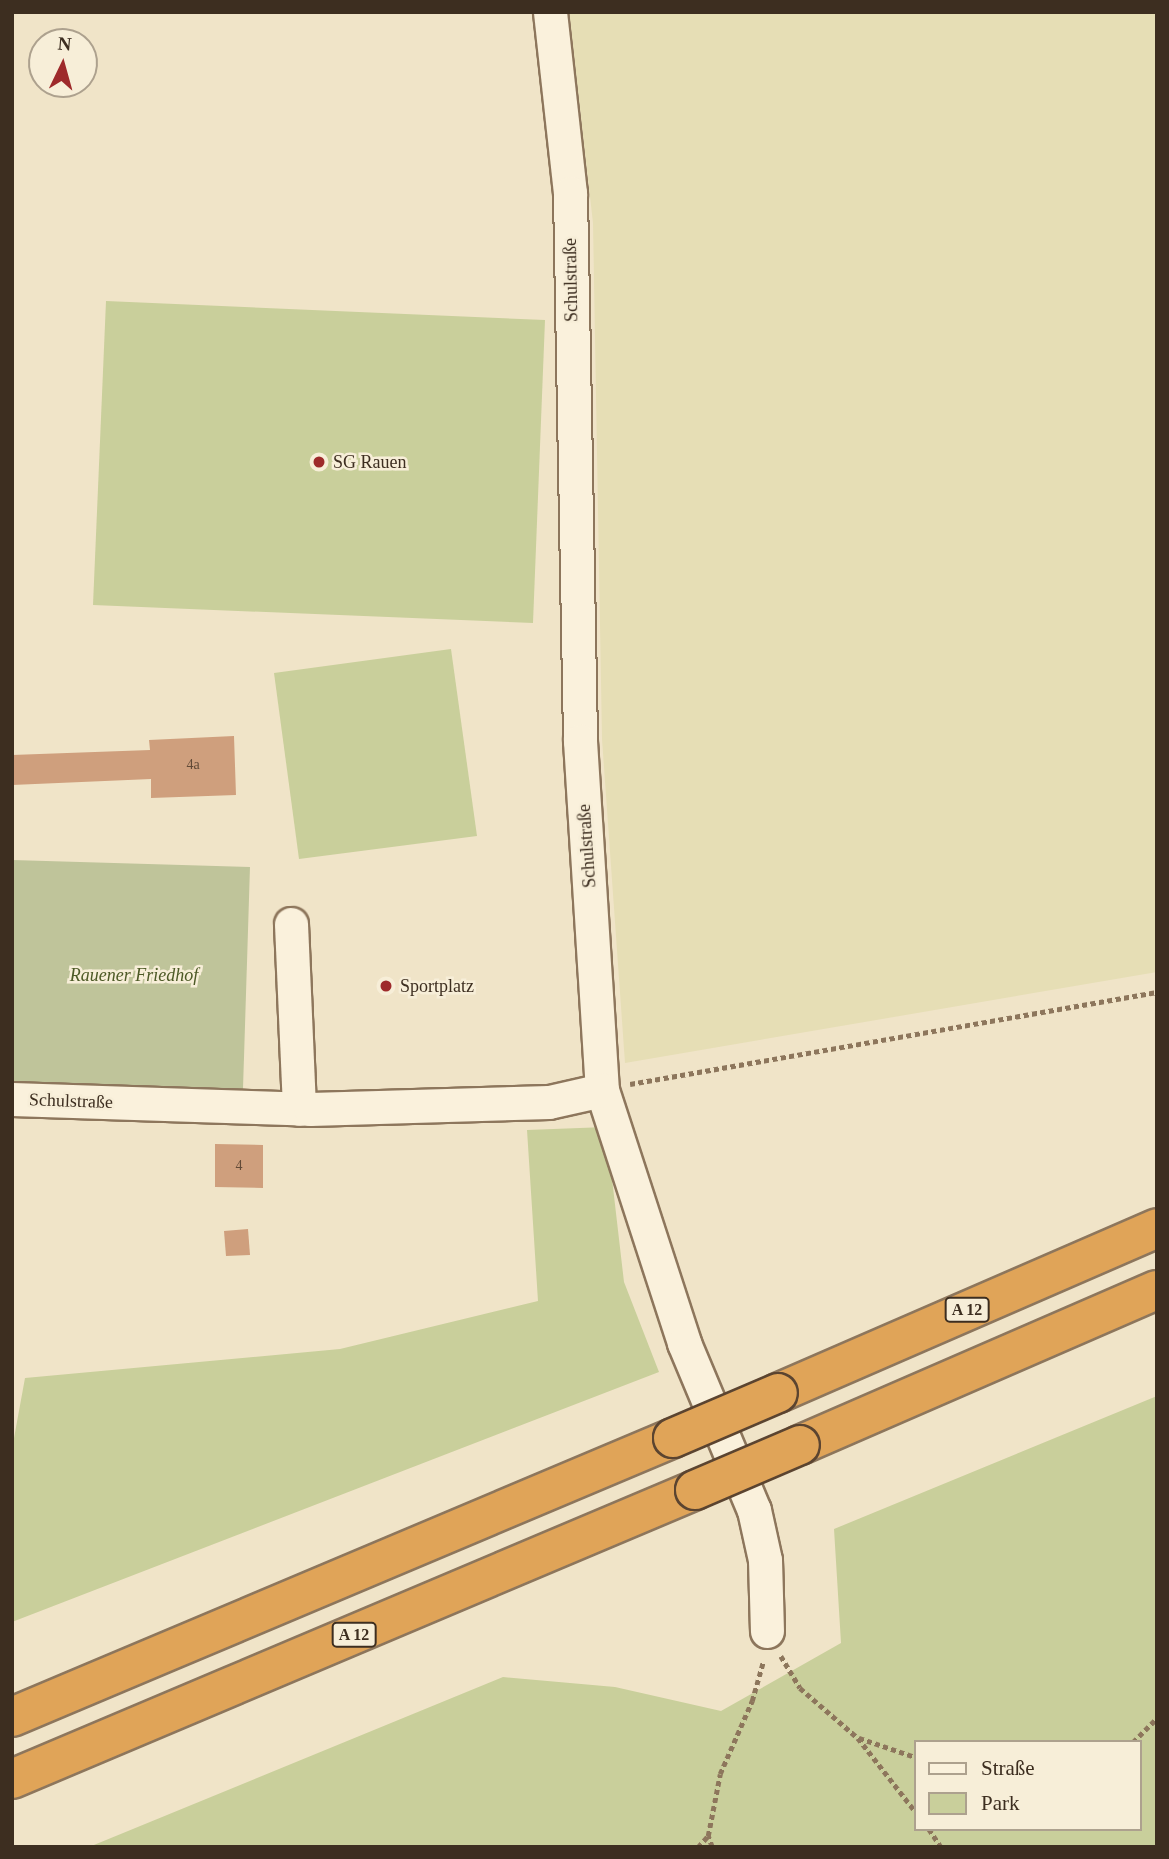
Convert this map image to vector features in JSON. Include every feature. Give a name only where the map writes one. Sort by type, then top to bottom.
[{"type":"highway","name":"A 12","points":[[12,1717],[673,1438],[1157,1228]]},
{"type":"highway","name":"A 12","points":[[12,1779],[695,1490],[1157,1290]]},
{"type":"street","name":"Schulstraße","points":[[12,1099],[299,1109],[549,1102],[602,1090],[580,741],[569,193],[550,12]]},
{"type":"street","points":[[291,924],[299,1109]]},
{"type":"street","points":[[602,1090],[684,1343],[754,1510],[765,1560],[767,1631]]},
{"type":"path","points":[[602,1090],[1157,992]]},
{"type":"path","points":[[767,1631],[800,1688],[858,1738],[914,1810]]},
{"type":"path","points":[[712,1847],[708,1836],[720,1774],[752,1701],[767,1631]]},
{"type":"path","points":[[1135,1740],[1157,1718]]},
{"type":"path","points":[[858,1738],[914,1757]]},
{"type":"path","points":[[930,1831],[941,1847]]},
{"type":"path","points":[[698,1847],[708,1836]]},
{"type":"shaded area","points":[[569,12],[1157,12],[1157,972],[625,1063],[602,739],[593,223]]},
{"type":"green space","name":"SG Rauen","points":[[106,301],[545,320],[533,623],[93,605]]},
{"type":"green space","points":[[451,649],[477,836],[299,859],[274,673]]},
{"type":"green space","name":"Rauener Friedhof","points":[[12,860],[250,867],[243,1089],[12,1084]]},
{"type":"green space","points":[[606,1127],[624,1282],[659,1372],[12,1622],[12,1449],[25,1378],[340,1349],[538,1301],[527,1130]]},
{"type":"green space","points":[[1157,1396],[1157,1847],[89,1847],[503,1677],[615,1687],[721,1711],[841,1643],[834,1529]]},
{"type":"building","points":[[234,736],[236,795],[151,798],[151,779],[12,785],[12,755],[150,750],[149,740]]},
{"type":"building","points":[[215,1144],[263,1145],[263,1188],[215,1187]]},
{"type":"building","points":[[248,1229],[250,1255],[226,1256],[224,1231]]},
{"type":"place","name":"SG Rauen","points":[[319,462]]},
{"type":"place","name":"Sportplatz","points":[[386,986]]}]
